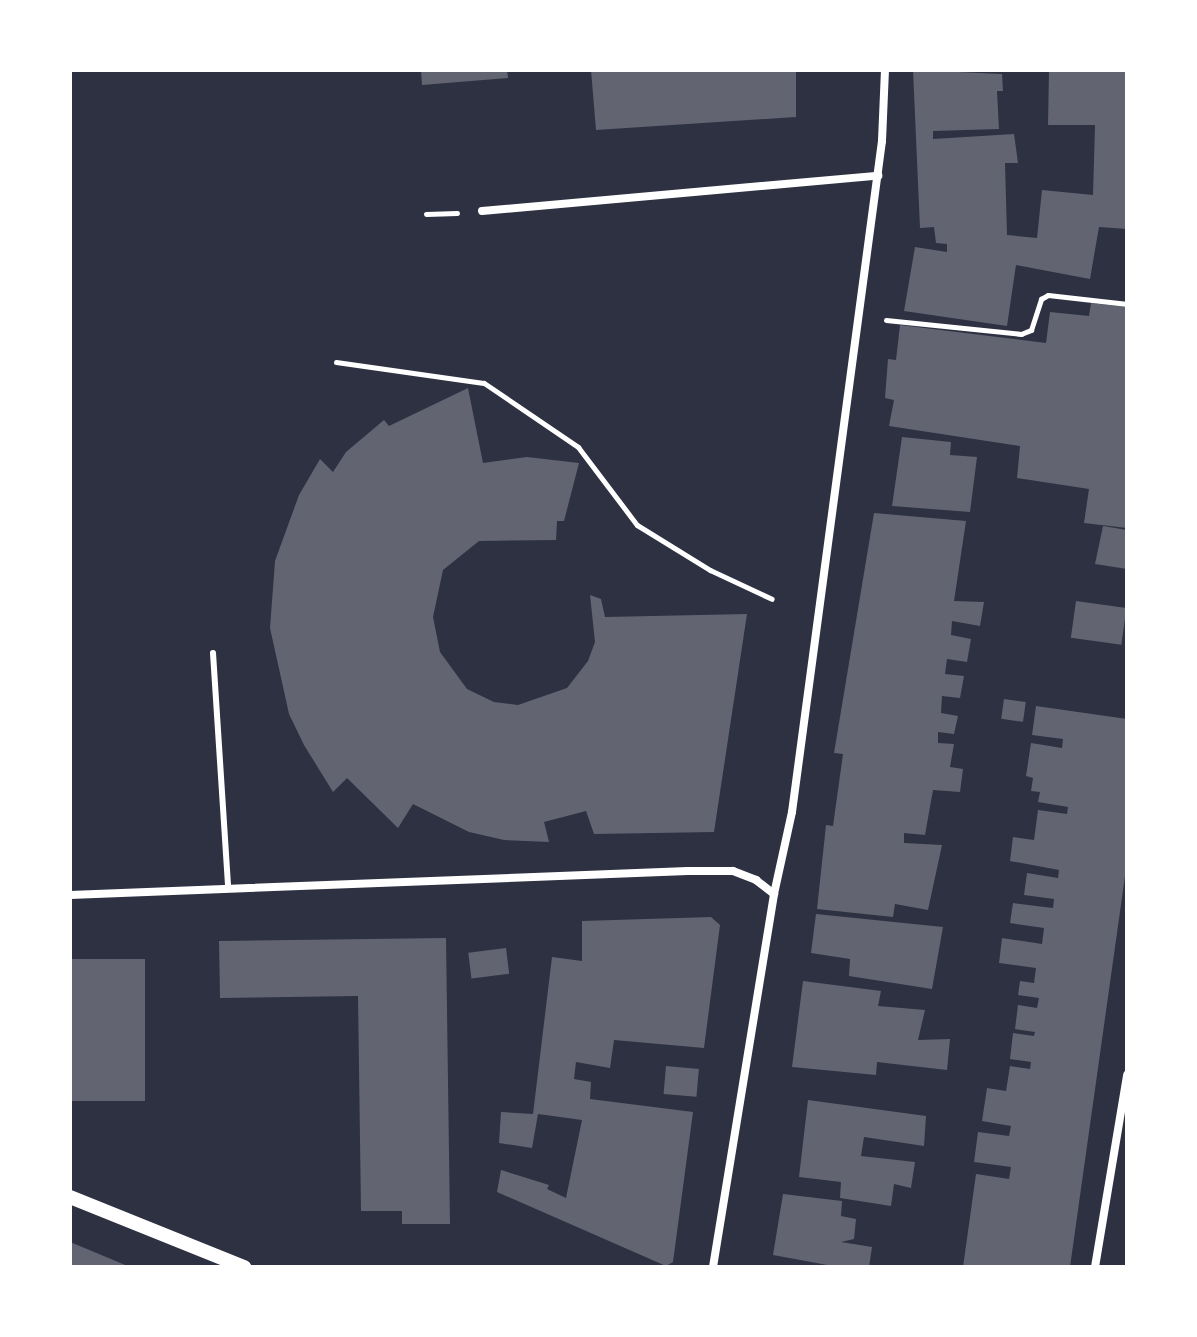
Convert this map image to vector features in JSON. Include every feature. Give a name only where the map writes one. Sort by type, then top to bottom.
[{"type":"street","points":[[713,1267],[774,894],[792,812],[878,176],[885,70]]},
{"type":"street","points":[[482,211],[878,176]]},
{"type":"street","points":[[70,895],[688,871],[733,871],[756,880],[774,894]]},
{"type":"street","points":[[1095,1267],[1127,1075]]},
{"type":"street","points":[[70,1197],[244,1267]]},
{"type":"lane","points":[[213,653],[228,888]]},
{"type":"path","points":[[857,318],[1021,334],[1031,330],[1041,299],[1048,295],[1127,304]]},
{"type":"path","points":[[336,362],[484,383],[578,447],[637,525],[710,570],[772,599]]},
{"type":"building","points":[[421,70],[507,70],[508,78],[422,85]]},
{"type":"building","points":[[591,70],[796,70],[796,117],[596,130]]},
{"type":"building","points":[[913,70],[1002,74],[1003,91],[997,91],[999,129],[933,131],[933,139],[1014,134],[1018,163],[1005,163],[1007,235],[1037,238],[1042,190],[1093,195],[1095,125],[1048,125],[1049,70],[1127,70],[1127,229],[1099,227],[1090,279],[1016,265],[1007,326],[904,311],[915,247],[947,252],[947,244],[936,243],[934,227],[920,228]]},
{"type":"building","points":[[1091,303],[1127,307],[1127,528],[1084,523],[1089,489],[1017,478],[1020,446],[889,426],[894,400],[885,398],[888,359],[896,360],[900,325],[1046,343],[1050,312],[1089,316]]},
{"type":"building","points":[[468,388],[483,463],[527,457],[579,463],[564,521],[557,521],[556,540],[479,541],[443,570],[433,617],[440,652],[467,689],[494,702],[518,705],[567,688],[588,661],[595,642],[590,595],[601,599],[605,617],[747,614],[714,832],[594,834],[586,811],[544,822],[549,842],[504,840],[469,832],[413,804],[398,828],[347,778],[333,792],[304,745],[289,714],[270,628],[275,561],[299,495],[320,459],[333,472],[346,452],[384,420],[389,426]]},
{"type":"building","points":[[902,437],[951,442],[950,455],[977,457],[970,512],[892,506]]},
{"type":"building","points":[[874,513],[966,521],[954,601],[984,602],[980,626],[952,621],[951,635],[971,639],[967,662],[947,659],[945,674],[964,676],[960,698],[942,696],[941,713],[958,716],[954,734],[938,732],[938,743],[954,744],[950,767],[963,769],[960,792],[933,790],[925,835],[904,833],[904,843],[942,845],[928,910],[895,904],[893,917],[817,909],[826,825],[833,826],[843,754],[834,753]]},
{"type":"building","points":[[1103,526],[1127,530],[1127,569],[1095,564]]},
{"type":"building","points":[[1076,601],[1127,608],[1121,645],[1071,638]]},
{"type":"building","points":[[1004,699],[1026,702],[1023,722],[1001,719]]},
{"type":"building","points":[[1036,706],[1127,719],[1127,862],[1070,1267],[963,1267],[976,1174],[1009,1179],[1011,1167],[974,1162],[978,1132],[1009,1136],[1011,1126],[982,1121],[987,1088],[1006,1091],[1010,1066],[1030,1069],[1031,1062],[1010,1059],[1013,1033],[1034,1036],[1035,1032],[1015,1029],[1018,1005],[1037,1008],[1039,998],[1018,995],[1020,981],[1034,983],[1036,968],[999,963],[1002,938],[1042,944],[1044,928],[1010,923],[1013,903],[1053,908],[1054,899],[1024,895],[1027,873],[1058,878],[1059,870],[1010,861],[1013,837],[1034,840],[1038,810],[1067,814],[1068,807],[1038,802],[1040,792],[1031,791],[1033,778],[1026,776],[1031,743],[1062,748],[1063,739],[1032,735]]},
{"type":"building","points":[[816,914],[943,927],[932,989],[849,976],[850,959],[811,953]]},
{"type":"building","points":[[711,917],[720,925],[704,1048],[614,1040],[610,1068],[576,1062],[574,1079],[591,1082],[590,1099],[693,1112],[673,1262],[666,1266],[497,1192],[501,1170],[549,1185],[547,1189],[566,1198],[582,1120],[538,1114],[532,1148],[499,1143],[501,1112],[533,1114],[552,957],[582,961],[582,921]]},
{"type":"building","points":[[446,938],[450,1224],[402,1224],[402,1211],[361,1211],[358,996],[220,998],[219,941]]},
{"type":"building","points":[[506,948],[509,974],[471,978],[468,953]]},
{"type":"building","points":[[70,959],[145,959],[145,1101],[70,1101]]},
{"type":"building","points":[[803,981],[881,991],[878,1006],[925,1010],[918,1040],[950,1039],[947,1070],[877,1062],[876,1075],[792,1067]]},
{"type":"building","points":[[666,1066],[699,1069],[696,1097],[664,1094]]},
{"type":"building","points":[[808,1100],[926,1116],[924,1146],[864,1137],[861,1156],[915,1162],[911,1188],[894,1184],[891,1206],[840,1198],[841,1182],[799,1177]]},
{"type":"building","points":[[783,1194],[842,1201],[841,1216],[856,1219],[854,1239],[841,1242],[872,1247],[869,1267],[838,1267],[773,1255]]},
{"type":"building","points":[[70,1242],[87,1249],[130,1267],[70,1267]]}]
